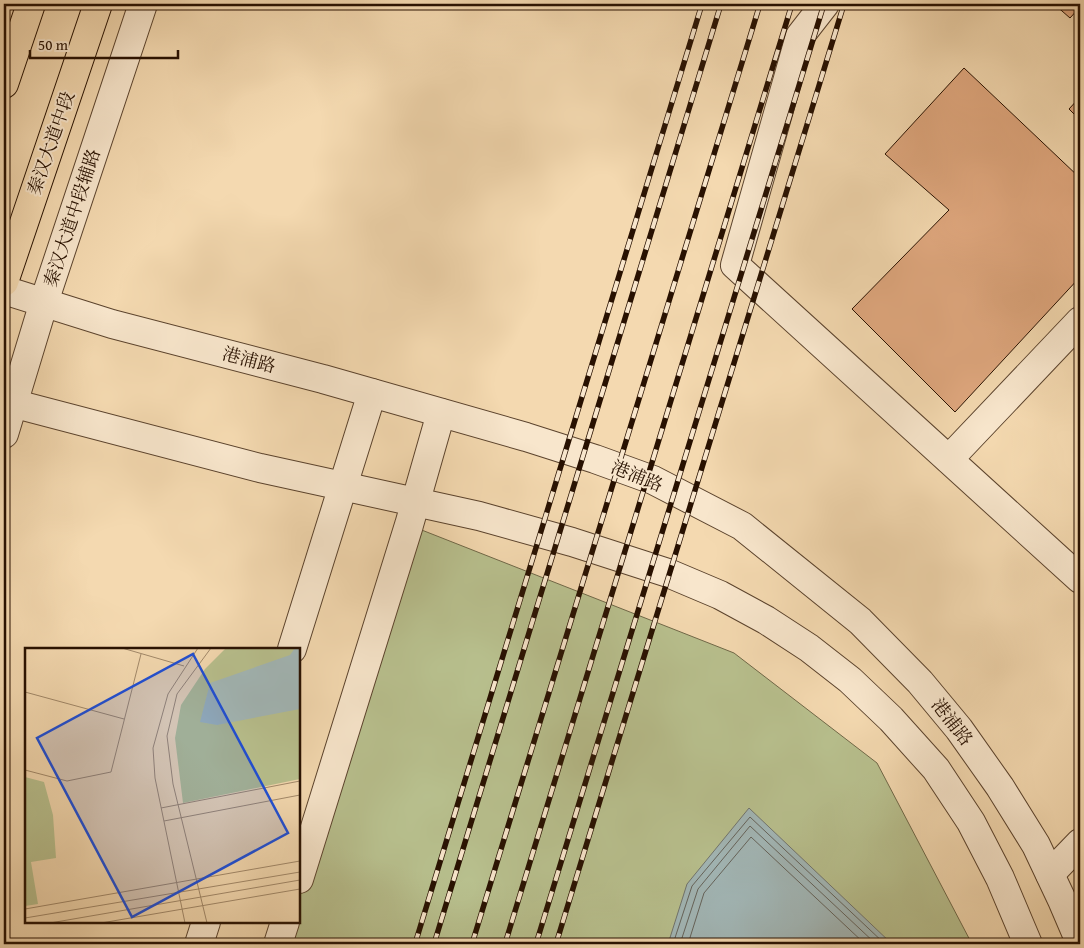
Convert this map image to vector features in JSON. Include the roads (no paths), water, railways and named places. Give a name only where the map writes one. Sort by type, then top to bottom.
[{"type":"main road","points":[[4,84],[31,4]]},
{"type":"main road","name":"秦汉大道中段","points":[[4,282],[98,4]]},
{"type":"street","name":"秦汉大道中段辅路","points":[[4,434],[8,402],[44,302],[143,4]]},
{"type":"street","points":[[825,4],[800,36],[735,265],[1080,578]]},
{"type":"street","name":"港浦路","points":[[4,290],[112,324],[372,393],[552,445],[644,477],[742,526],[860,621],[920,682],[960,729],[1000,787],[1036,845],[1080,942]]},
{"type":"street","points":[[949,459],[1080,321]]},
{"type":"street","points":[[292,648],[372,393]]},
{"type":"street","points":[[8,402],[260,468],[479,516],[524,528],[668,573],[720,595],[766,620],[809,648],[857,686],[891,719],[936,769],[975,830],[1000,878],[1028,944]]},
{"type":"street","points":[[300,876],[416,502],[441,413]]},
{"type":"street","points":[[1050,874],[1080,843]]},
{"type":"street","points":[[199,944],[206,923]]},
{"type":"street","points":[[278,944],[286,923]]},
{"type":"water","points":[[749,808],[892,944],[668,944],[687,884]]},
{"type":"railway","points":[[415,944],[702,4]]},
{"type":"railway","points":[[434,944],[721,4]]},
{"type":"railway","points":[[472,944],[760,4]]},
{"type":"railway","points":[[505,944],[792,4]]},
{"type":"railway","points":[[536,944],[824,4]]},
{"type":"railway","points":[[556,944],[844,4]]}]
